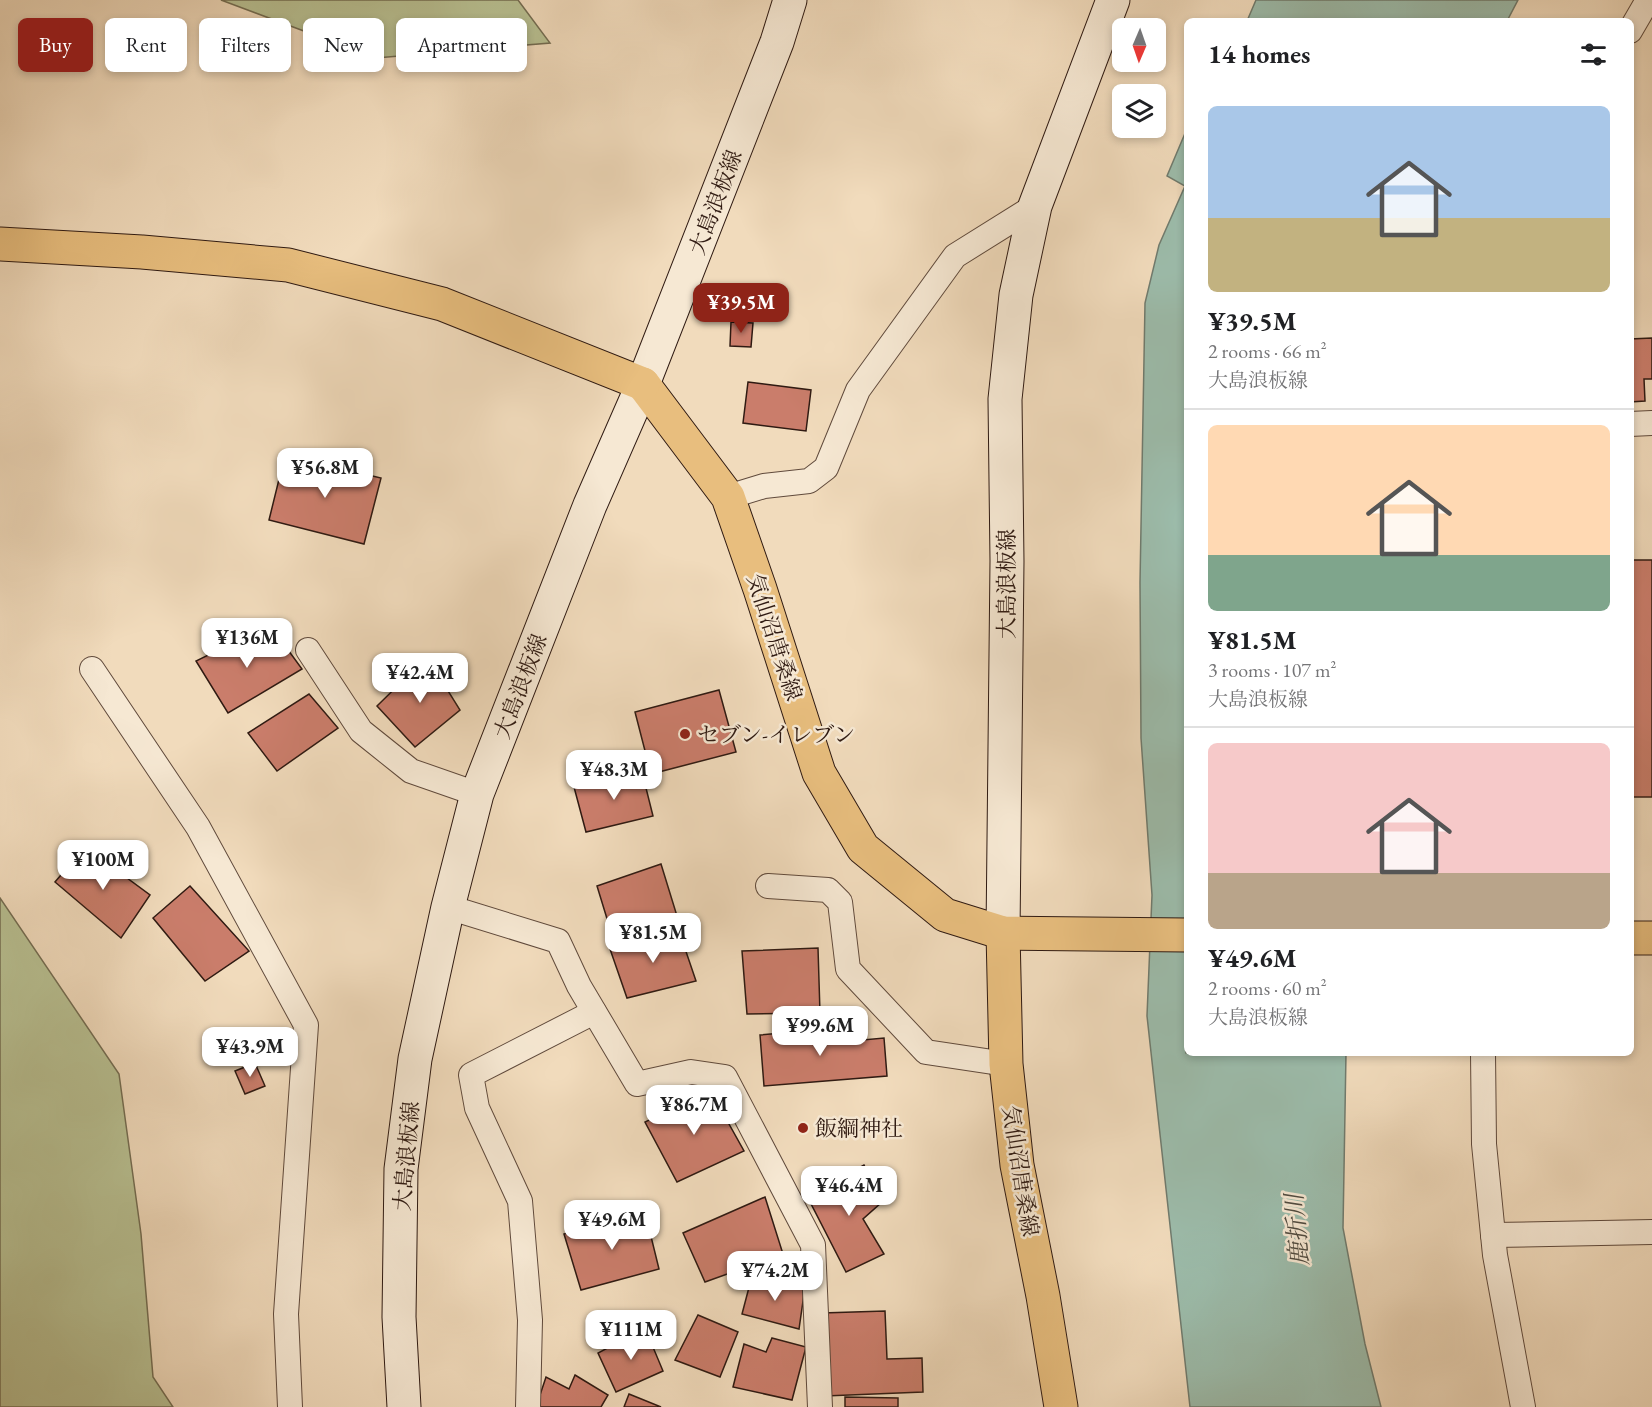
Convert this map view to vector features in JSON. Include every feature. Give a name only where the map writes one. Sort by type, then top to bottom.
[{"type":"main road","name":"大島浪板線","points":[[404,1407],[399,1317],[401,1169],[415,1059],[448,907],[477,794],[590,505],[643,384],[777,42],[790,0]]},
{"type":"main road","name":"大島浪板線","points":[[1003,933],[1007,561],[1005,399],[1016,295],[1035,207],[1108,2]]},
{"type":"main road","points":[[0,244],[142,252],[288,266],[442,304],[643,384]]},
{"type":"main road","points":[[0,252],[39,246]]},
{"type":"main road","name":"気仙沼唐桑線","points":[[643,384],[728,497],[819,773],[863,848],[945,915],[1003,933],[1184,935]]},
{"type":"main road","name":"気仙沼唐桑線","points":[[1003,933],[1006,1064],[1017,1164],[1061,1407]]},
{"type":"main road","points":[[1634,938],[1652,938]]},
{"type":"street","points":[[1634,24],[1648,0]]},
{"type":"street","points":[[728,497],[764,486],[809,481],[826,468],[858,390],[955,256],[1035,207]]},
{"type":"street","points":[[1634,423],[1652,423]]},
{"type":"street","points":[[308,650],[361,731],[411,771],[477,794]]},
{"type":"street","points":[[92,669],[198,827],[306,1025],[286,1314],[290,1407]]},
{"type":"street","points":[[768,886],[828,890],[840,902],[848,969],[926,1052],[1006,1064]]},
{"type":"street","points":[[448,907],[558,941],[579,986],[637,1084],[691,1072],[725,1077],[813,1245],[820,1407]]},
{"type":"street","points":[[528,1407],[530,1320],[520,1201],[477,1108],[471,1075],[594,1012]]},
{"type":"street","points":[[1483,1056],[1484,1144],[1494,1255],[1523,1407]]},
{"type":"street","points":[[1493,1235],[1652,1232]]},
{"type":"shaded area","points":[[221,0],[518,0],[550,43],[527,45],[527,18],[396,18],[396,56],[384,57],[384,18],[303,18],[303,31],[291,26],[291,18],[269,18]]},
{"type":"shaded area","points":[[0,898],[119,1074],[141,1234],[153,1377],[173,1407],[0,1407]]},
{"type":"water","points":[[1256,0],[1518,0],[1509,18],[1248,18]]},
{"type":"water","points":[[1184,136],[1184,185],[1167,176]]},
{"type":"water","name":"鹿折川","points":[[1184,188],[1184,1056],[1346,1056],[1343,1228],[1365,1344],[1381,1407],[1190,1407],[1147,1016],[1152,895],[1141,738],[1140,583],[1145,303],[1159,245]]},
{"type":"building","points":[[731,322],[753,323],[751,347],[730,346]]},
{"type":"building","points":[[1652,338],[1652,379],[1644,379],[1645,401],[1634,402],[1634,339]]},
{"type":"building","points":[[748,382],[811,390],[806,431],[743,423]]},
{"type":"building","points":[[285,455],[381,478],[364,544],[269,520]]},
{"type":"building","points":[[1634,560],[1652,560],[1652,797],[1634,797]]},
{"type":"building","points":[[261,629],[273,649],[283,643],[302,669],[228,713],[196,661]]},
{"type":"building","points":[[427,657],[460,710],[415,747],[377,706]]},
{"type":"building","points":[[719,690],[736,752],[651,774],[635,712]]},
{"type":"building","points":[[309,694],[338,728],[277,771],[248,733]]},
{"type":"building","points":[[641,768],[653,816],[586,832],[574,787]]},
{"type":"building","points":[[85,847],[150,895],[121,938],[55,882]]},
{"type":"building","points":[[661,864],[677,916],[612,935],[597,886]]},
{"type":"building","points":[[190,886],[249,951],[205,981],[153,918]]},
{"type":"building","points":[[678,928],[696,981],[627,998],[610,949]]},
{"type":"building","points":[[818,948],[820,1013],[747,1014],[742,951]]},
{"type":"building","points":[[851,1027],[852,1041],[884,1038],[887,1076],[764,1086],[760,1035]]},
{"type":"building","points":[[255,1063],[265,1086],[245,1094],[235,1071]]},
{"type":"building","points":[[710,1090],[744,1151],[677,1182],[645,1122]]},
{"type":"building","points":[[864,1165],[882,1202],[863,1219],[884,1254],[846,1272],[807,1196]]},
{"type":"building","points":[[765,1197],[783,1254],[705,1282],[683,1233]]},
{"type":"building","points":[[645,1212],[659,1269],[581,1290],[564,1234]]},
{"type":"building","points":[[752,1276],[805,1287],[799,1329],[742,1314]]},
{"type":"building","points":[[885,1311],[887,1359],[922,1358],[923,1392],[825,1396],[822,1313]]},
{"type":"building","points":[[698,1315],[738,1332],[720,1377],[675,1360]]},
{"type":"building","points":[[645,1328],[663,1371],[616,1392],[598,1353]]},
{"type":"building","points":[[772,1338],[806,1347],[792,1400],[733,1387],[744,1344],[766,1352]]},
{"type":"building","points":[[575,1375],[608,1395],[601,1407],[536,1407],[546,1377],[569,1389]]},
{"type":"building","points":[[629,1394],[661,1407],[624,1407]]},
{"type":"building","points":[[845,1397],[898,1398],[898,1407],[845,1407]]},
{"type":"place","name":"セブン-イレブン","points":[[685,734]]},
{"type":"place","name":"飯綱神社","points":[[803,1128]]}]
